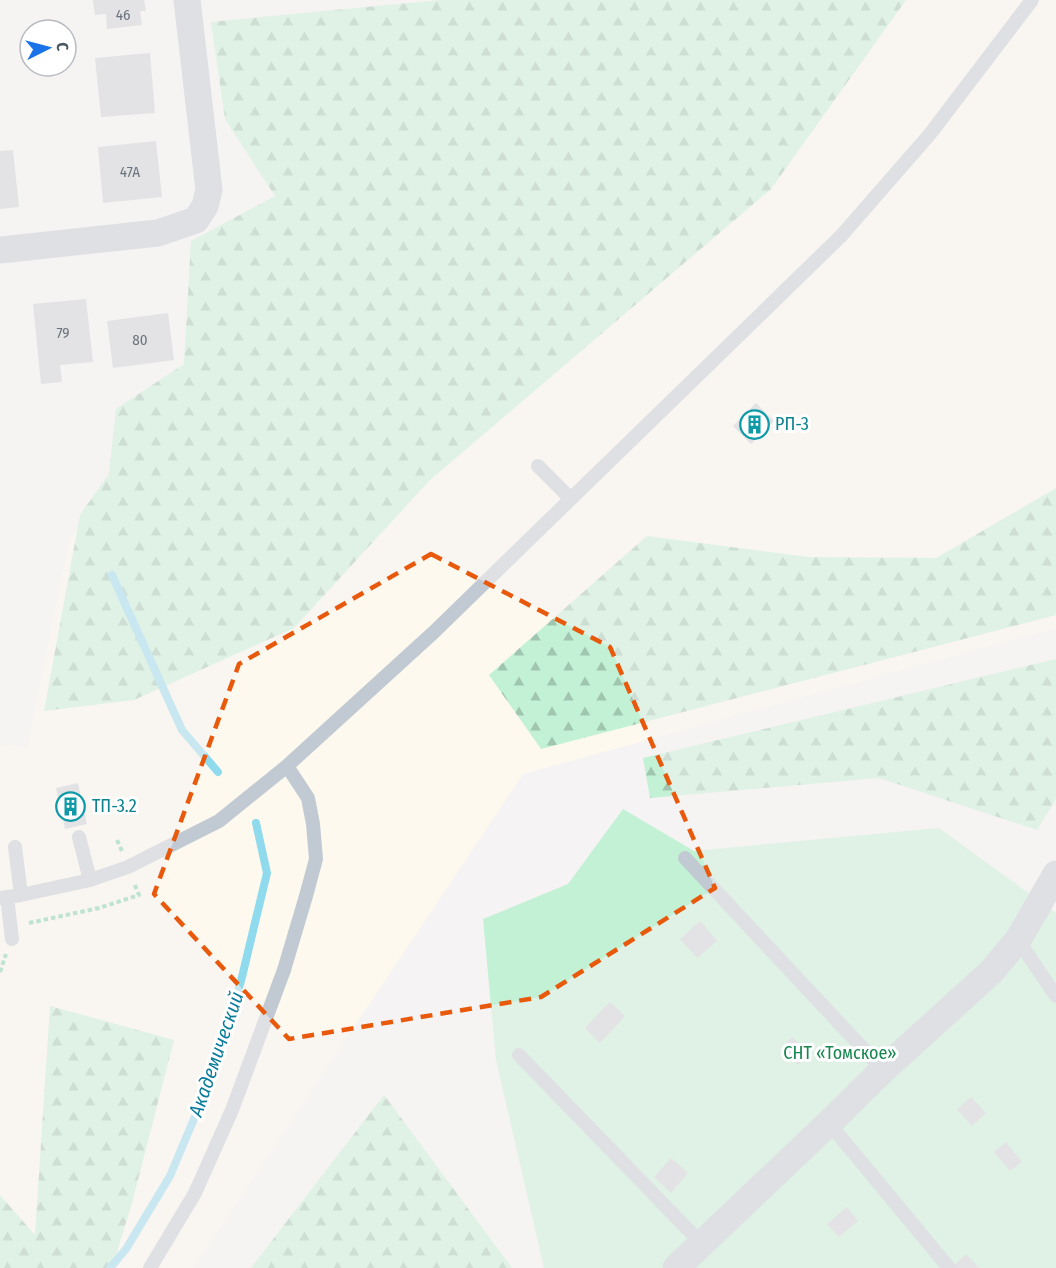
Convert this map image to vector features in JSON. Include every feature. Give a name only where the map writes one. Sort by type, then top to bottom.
[{"type":"street","points":[[0,250],[158,233],[196,220],[205,206],[209,190],[187,0]]},
{"type":"street","points":[[676,1268],[883,1070],[992,972],[1018,940],[1056,874]]},
{"type":"lane","points":[[10,897],[90,880],[128,867],[219,821],[287,766],[434,632],[841,236],[930,134],[1032,0]]},
{"type":"lane","points":[[538,466],[571,499]]},
{"type":"lane","points":[[150,1268],[195,1193],[232,1110],[284,970],[306,896],[316,859],[312,824],[308,798],[287,766]]},
{"type":"lane","points":[[79,837],[90,880]]},
{"type":"lane","points":[[12,939],[10,897],[15,847]]},
{"type":"lane","points":[[685,858],[883,1070]]},
{"type":"lane","points":[[1018,940],[1056,996]]},
{"type":"lane","points":[[519,1055],[701,1243]]},
{"type":"lane","points":[[829,1123],[950,1268]]},
{"type":"highlighted area","points":[[431,554],[610,647],[715,888],[541,997],[289,1039],[154,894],[239,664]]},
{"type":"shaded area","points":[[742,0],[1056,0],[1056,628],[523,774],[193,1268],[0,1268],[0,744],[27,748],[70,536]]},
{"type":"green space","points":[[440,0],[906,0],[771,189],[429,481],[294,628],[134,700],[44,711],[80,515],[109,474],[116,409],[184,364],[191,241],[275,196],[225,119],[211,22]]},
{"type":"green space","points":[[1056,488],[1056,615],[541,749],[489,675],[647,536],[808,557],[936,558]]},
{"type":"green space","points":[[1056,659],[1056,799],[1037,830],[879,778],[650,798],[643,758]]},
{"type":"green space","name":"СНТ «Томское»","points":[[623,809],[694,851],[939,828],[1056,913],[1056,1268],[544,1268],[496,1060],[483,919],[568,884]]},
{"type":"green space","points":[[50,1006],[174,1040],[132,1203],[112,1268],[0,1268],[0,1195],[35,1235]]},
{"type":"green space","points":[[384,1095],[512,1268],[251,1268]]},
{"type":"building","points":[[93,0],[144,0],[146,11],[140,11],[142,25],[107,29],[106,14],[95,15]]},
{"type":"building","points":[[150,53],[155,113],[101,117],[95,58]]},
{"type":"building","points":[[156,141],[162,197],[103,203],[98,147]]},
{"type":"building","points":[[13,150],[19,207],[0,209],[0,151]]},
{"type":"building","points":[[86,299],[93,362],[60,365],[62,382],[41,384],[33,304]]},
{"type":"building","points":[[168,313],[174,360],[113,368],[107,321]]},
{"type":"building","name":"РП-3","points":[[756,403],[774,421],[751,444],[733,426]]},
{"type":"building","name":"ТП-3.2","points":[[78,783],[87,824],[65,829],[56,788]]},
{"type":"building","points":[[700,921],[717,941],[697,958],[680,939]]},
{"type":"building","points":[[610,1002],[625,1016],[600,1043],[585,1028]]},
{"type":"building","points":[[792,1037],[809,1053],[798,1065],[781,1049]]},
{"type":"building","points":[[971,1097],[986,1113],[972,1126],[957,1109]]},
{"type":"building","points":[[1006,1142],[1022,1162],[1010,1171],[994,1152]]},
{"type":"building","points":[[671,1158],[688,1173],[671,1193],[654,1177]]},
{"type":"building","points":[[847,1207],[858,1221],[839,1237],[827,1224]]},
{"type":"building","points":[[966,1254],[979,1268],[955,1268],[953,1266]]},
{"type":"waterway","name":"Академический","points":[[112,575],[182,730],[218,772]]},
{"type":"waterway","name":"Академический","points":[[110,1268],[126,1249],[170,1176],[204,1095],[241,981],[267,873],[256,823]]},
{"type":"place","name":"РП-3","points":[[754,424]]},
{"type":"place","name":"ТП-3.2","points":[[71,806]]}]
